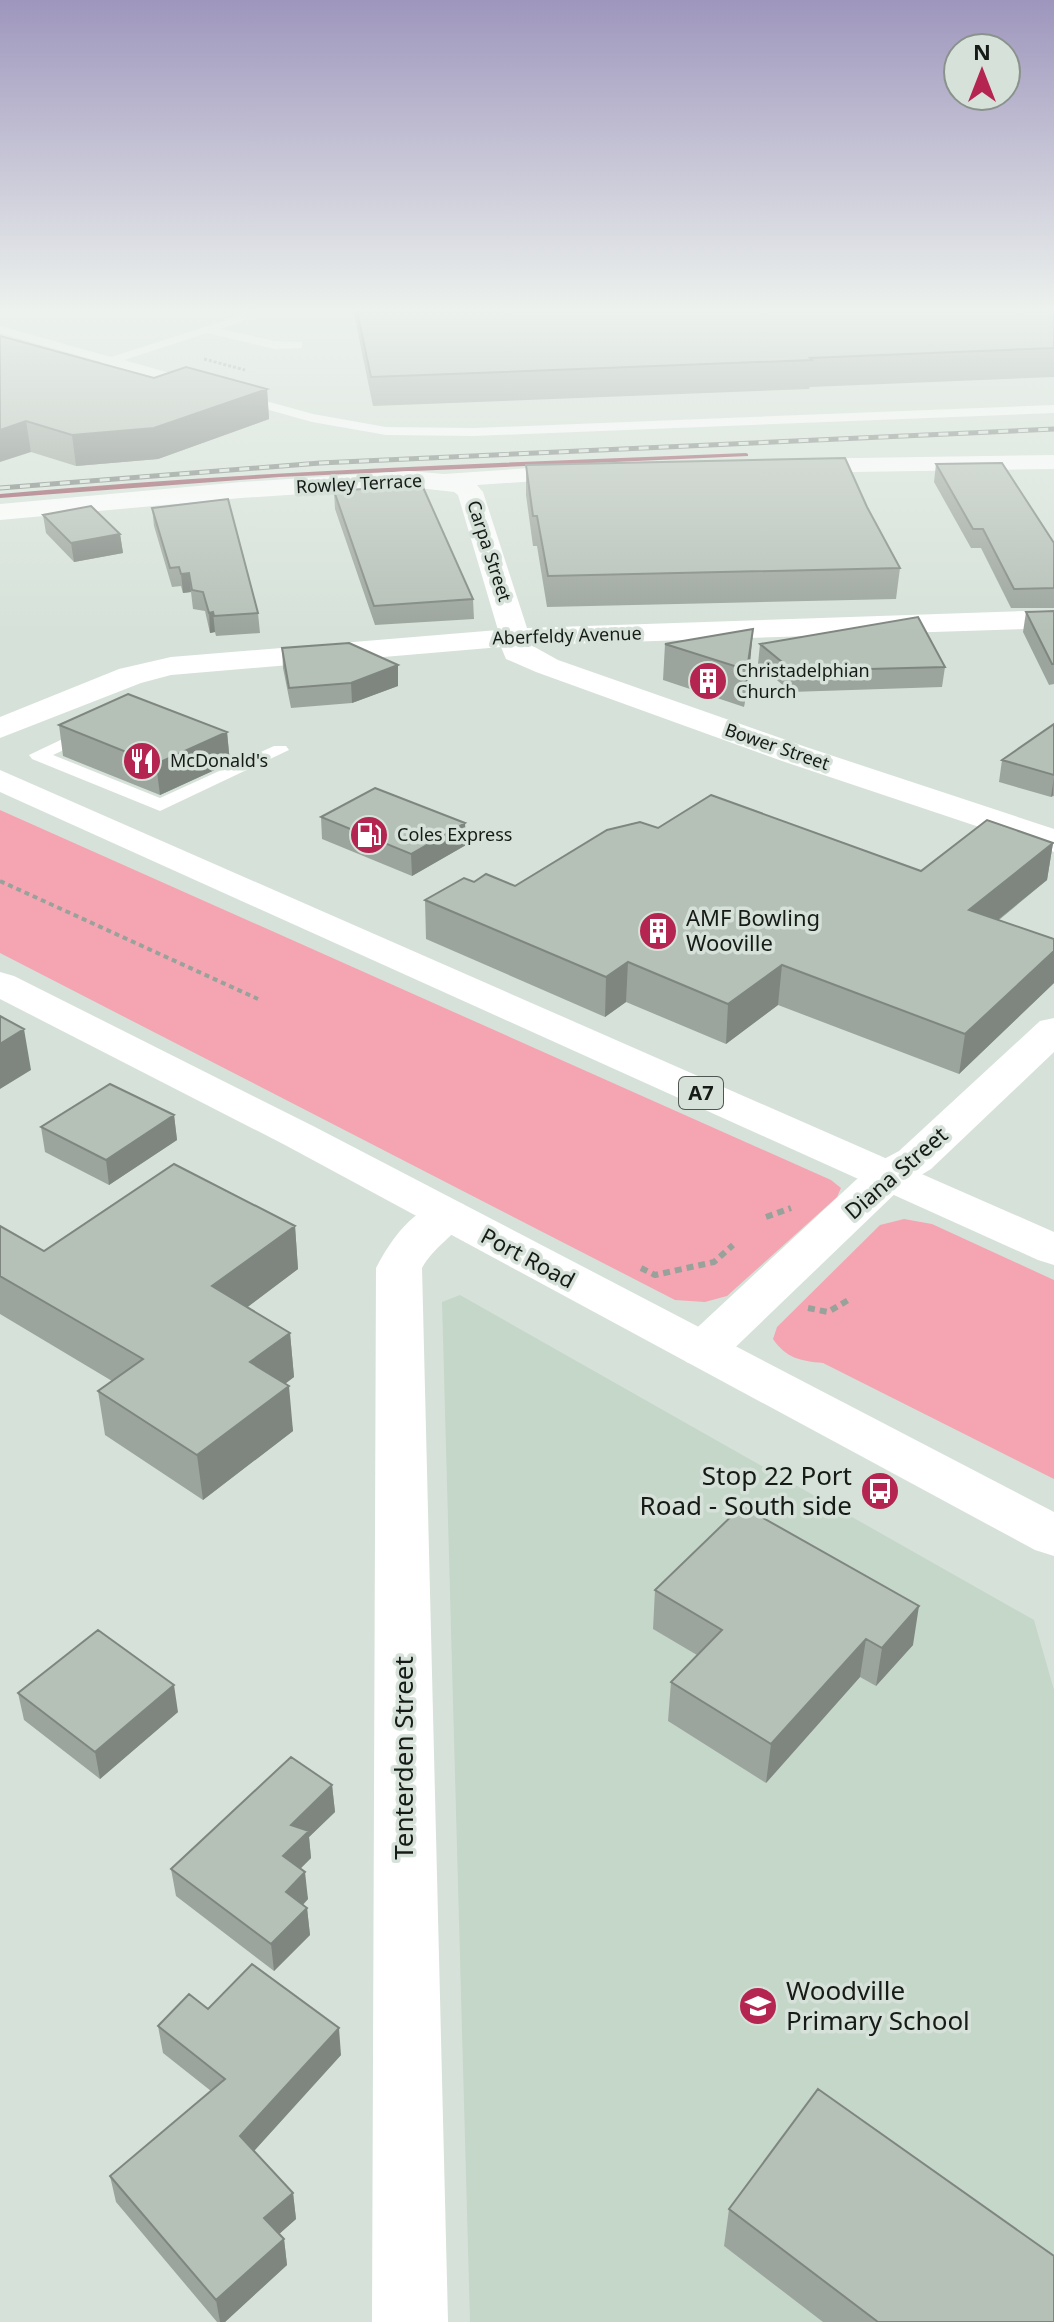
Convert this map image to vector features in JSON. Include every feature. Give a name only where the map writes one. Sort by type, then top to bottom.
[{"type":"main road","points":[[770,466],[1051,467]]},
{"type":"main road","name":"Rowley Terrace","points":[[0,512],[272,488],[409,479],[444,482],[619,471]]},
{"type":"main road","name":"Carpa Street","points":[[444,482],[463,486],[470,492],[516,637]]},
{"type":"main road","name":"Aberfeldy Avenue","points":[[0,728],[150,669],[171,666],[516,637],[1054,619]]},
{"type":"main road","name":"Bower Street","points":[[516,637],[517,653],[547,666],[808,759],[1054,841]]},
{"type":"main road","name":"Aberfeldy Avenue","points":[[0,746],[86,701],[86,695]]},
{"type":"main road","name":"A7","points":[[0,780],[1054,1250]]},
{"type":"main road","name":"Port Road","points":[[0,984],[447,1214],[1054,1536]]},
{"type":"main road","name":"Diana Street","points":[[703,1350],[887,1176],[915,1160],[1054,1030]]},
{"type":"main road","name":"Tenterden Street","points":[[410,2322],[399,1268],[412,1244],[447,1214]]},
{"type":"lane","points":[[303,415],[386,431],[474,432],[894,415]]},
{"type":"lane","points":[[108,721],[38,755],[160,805],[280,750]]},
{"type":"path","points":[[0,881],[258,999]]},
{"type":"path","points":[[629,1262],[655,1275],[714,1262],[733,1245]]},
{"type":"path","points":[[799,1304],[815,1312],[828,1312],[850,1299]]},
{"type":"shaded area","points":[[0,810],[831,1180],[841,1188],[837,1197],[727,1296],[705,1302],[675,1300],[0,953]]},
{"type":"shaded area","points":[[904,1219],[932,1224],[1054,1280],[1054,1479],[823,1363],[794,1357],[773,1339],[777,1327],[880,1225]]},
{"type":"shaded area","name":"Woodville Primary School","points":[[460,1295],[1034,1620],[1054,1690],[1054,2322],[470,2322],[442,1302]]},
{"type":"building","points":[[0,415],[191,415],[154,428],[72,435],[26,421],[0,430]]},
{"type":"building","points":[[845,458],[900,568],[548,576],[537,516],[533,516],[526,465]]},
{"type":"building","points":[[1002,463],[1054,543],[1054,588],[1014,589],[983,529],[973,529],[936,464]]},
{"type":"building","points":[[422,485],[473,599],[374,606],[334,491]]},
{"type":"building","points":[[228,499],[258,613],[214,616],[213,612],[209,613],[203,592],[192,590],[189,573],[181,574],[179,567],[170,568],[152,508]]},
{"type":"building","points":[[91,506],[120,534],[71,543],[43,515]]},
{"type":"building","points":[[1054,611],[1054,664],[1052,664],[1026,612]]},
{"type":"building","points":[[918,617],[945,667],[793,671],[760,644]]},
{"type":"building","points":[[753,629],[747,670],[665,644]]},
{"type":"building","points":[[349,643],[398,665],[351,683],[289,688],[282,648]]},
{"type":"building","points":[[128,694],[227,732],[156,764],[59,725]]},
{"type":"building","points":[[1054,724],[1054,775],[1002,760]]},
{"type":"building","points":[[375,788],[465,823],[411,854],[321,817]]},
{"type":"building","points":[[711,795],[921,871],[987,820],[1053,843],[969,910],[1054,939],[1054,951],[965,1034],[782,965],[728,1004],[628,962],[606,977],[425,900],[464,878],[474,882],[486,874],[515,886],[607,830],[640,822],[658,828]]},
{"type":"building","points":[[0,1016],[24,1029],[0,1044]]},
{"type":"building","points":[[110,1084],[174,1115],[106,1160],[41,1127]]},
{"type":"building","points":[[174,1164],[295,1226],[212,1286],[290,1333],[250,1362],[289,1386],[197,1455],[98,1391],[143,1359],[0,1276],[0,1226],[44,1251]]},
{"type":"building","points":[[742,1506],[919,1606],[882,1648],[866,1639],[771,1744],[671,1682],[722,1630],[655,1590]]},
{"type":"building","points":[[98,1630],[174,1685],[95,1752],[18,1693]]},
{"type":"building","points":[[291,1757],[332,1785],[291,1825],[309,1831],[283,1856],[305,1872],[286,1892],[307,1908],[271,1944],[171,1869]]},
{"type":"building","points":[[252,1964],[339,2028],[240,2136],[293,2193],[264,2218],[284,2239],[216,2300],[110,2176],[225,2079],[158,2026],[189,1994],[208,2009]]},
{"type":"building","points":[[818,2089],[1054,2256],[1054,2322],[878,2322],[729,2209]]},
{"type":"waterway","points":[[0,496],[186,480],[746,455]]},
{"type":"railway","points":[[0,488],[320,463],[1054,429]]},
{"type":"place","name":"Christadelphian Church","points":[[708,681]]},
{"type":"place","name":"McDonald's","points":[[142,761]]},
{"type":"place","name":"Coles Express","points":[[369,835]]},
{"type":"place","name":"AMF Bowling Wooville","points":[[658,931]]},
{"type":"place","name":"Stop 22 Port Road - South side","points":[[880,1491]]},
{"type":"place","name":"Woodville Primary School","points":[[758,2006]]}]
